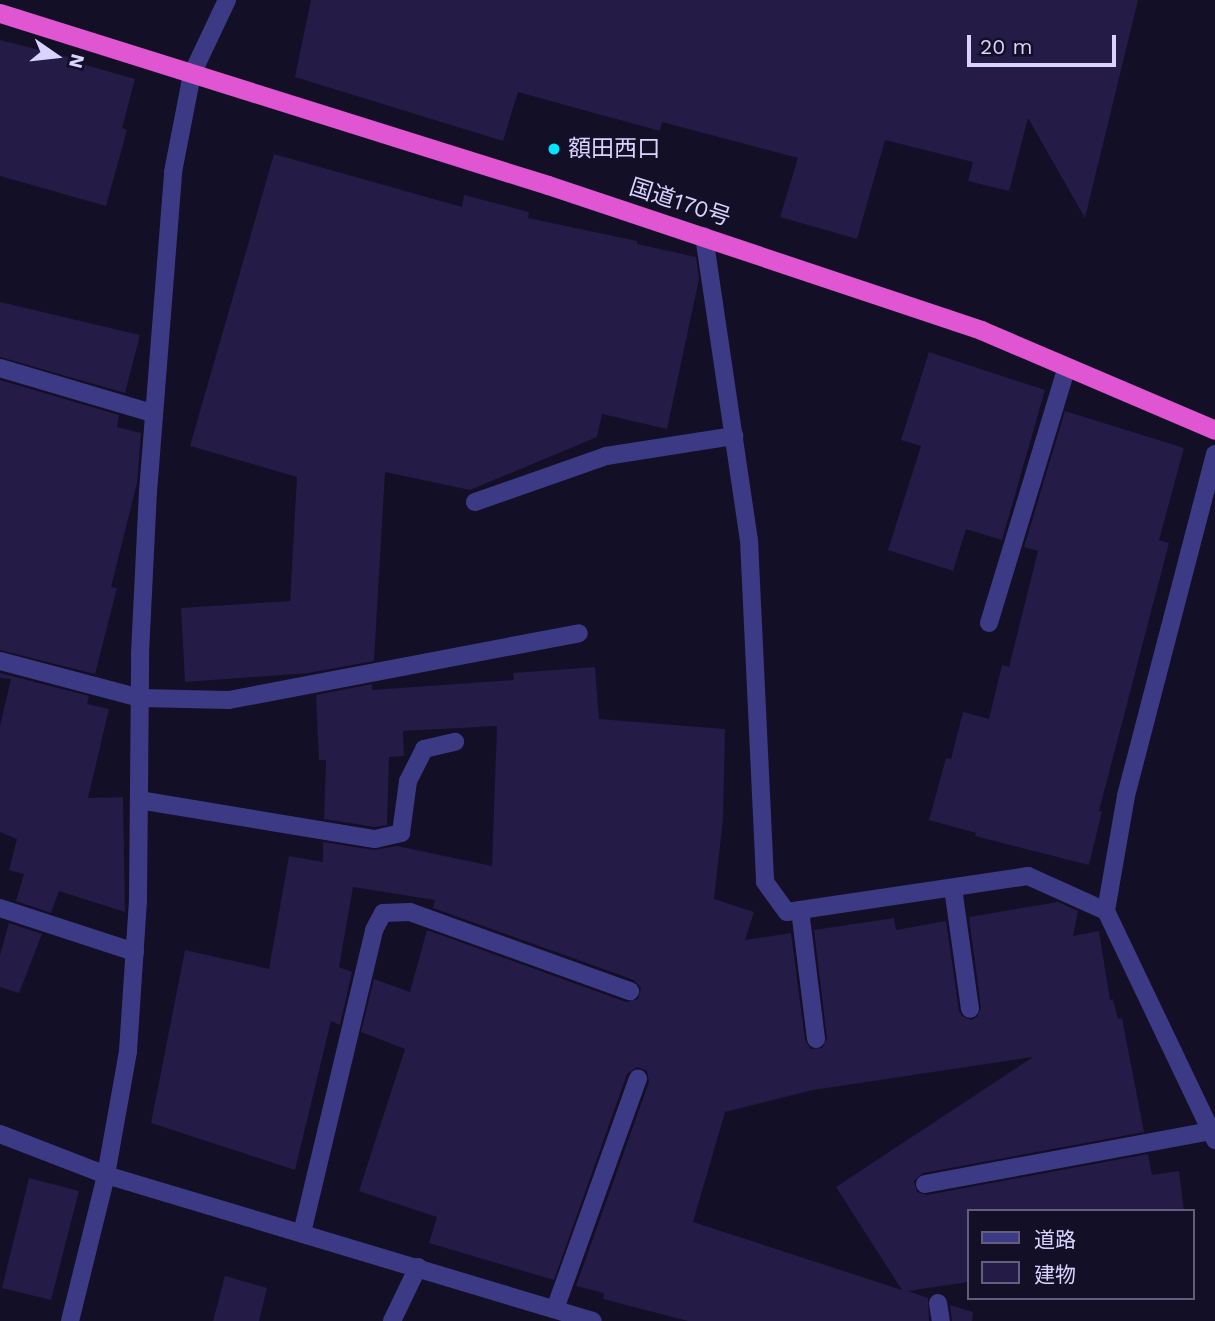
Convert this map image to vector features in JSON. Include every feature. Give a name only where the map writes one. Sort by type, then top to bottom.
[{"type":"highway","name":"国道170号","points":[[0,13],[705,236],[981,330],[1215,430]]},
{"type":"street","points":[[70,1321],[107,1175],[128,1051],[135,952],[140,698],[152,413],[173,172],[192,74],[227,0]]},
{"type":"street","points":[[705,236],[749,540],[765,882],[787,912],[1028,876],[1106,911]]},
{"type":"street","points":[[989,623],[1066,367]]},
{"type":"street","points":[[0,368],[152,413]]},
{"type":"street","points":[[475,502],[606,456],[734,436]]},
{"type":"street","points":[[925,1184],[1213,1135],[1106,911],[1126,796],[1215,454]]},
{"type":"street","points":[[0,661],[140,698],[229,700],[579,633]]},
{"type":"street","points":[[139,800],[375,839],[401,833],[408,781],[424,749],[455,742]]},
{"type":"street","points":[[953,888],[970,1009]]},
{"type":"street","points":[[0,908],[135,952]]},
{"type":"street","points":[[800,910],[816,1039]]},
{"type":"street","points":[[302,1233],[374,930],[383,913],[410,912],[630,991]]},
{"type":"street","points":[[555,1309],[638,1078]]},
{"type":"street","points":[[0,1134],[107,1175],[593,1321]]},
{"type":"street","points":[[392,1321],[418,1267]]},
{"type":"street","points":[[938,1303],[941,1321]]},
{"type":"building","points":[[311,0],[1138,0],[1085,218],[1028,118],[1009,191],[968,181],[973,162],[885,140],[857,239],[780,217],[798,158],[662,122],[660,131],[518,92],[503,141],[295,77]]},
{"type":"building","points":[[0,40],[72,58],[71,61],[135,79],[122,128],[127,130],[106,206],[0,176]]},
{"type":"building","points":[[274,154],[462,207],[464,195],[529,212],[528,218],[637,241],[637,244],[696,257],[699,279],[667,429],[602,414],[597,437],[470,490],[385,472],[374,661],[308,673],[185,682],[181,608],[290,601],[297,477],[190,446]]},
{"type":"building","points":[[0,302],[140,335],[125,393],[0,357]]},
{"type":"building","points":[[929,352],[1045,390],[1002,540],[966,529],[953,571],[888,550],[921,446],[901,440]]},
{"type":"building","points":[[0,380],[119,415],[117,427],[141,433],[137,483],[111,587],[117,588],[95,674],[0,650]]},
{"type":"building","points":[[1065,411],[1184,448],[1159,540],[1169,543],[1099,811],[1102,811],[1089,865],[975,836],[976,833],[929,820],[946,758],[951,759],[963,712],[989,719],[1002,665],[1009,667],[1038,551],[1024,547]]},
{"type":"building","points":[[595,667],[599,719],[725,729],[723,820],[714,899],[754,912],[745,940],[791,933],[805,1040],[811,1049],[822,1048],[827,1038],[814,930],[894,918],[896,930],[946,921],[959,1011],[962,1016],[971,1020],[977,1017],[981,1008],[969,917],[1058,902],[1078,911],[1073,936],[1099,931],[1110,1000],[1113,999],[1118,1019],[1122,1018],[1144,1132],[923,1173],[914,1181],[917,1192],[927,1195],[1148,1154],[1152,1175],[1179,1171],[1184,1209],[967,1209],[967,1282],[908,1291],[928,1298],[929,1321],[688,1321],[603,1299],[604,1293],[576,1286],[649,1082],[647,1071],[637,1067],[627,1074],[554,1280],[429,1243],[437,1217],[359,1191],[405,1049],[361,1032],[374,979],[410,992],[427,930],[626,1002],[638,999],[641,988],[634,980],[433,908],[435,900],[353,887],[339,967],[352,972],[340,1025],[331,1021],[295,1170],[151,1123],[185,950],[269,969],[289,856],[323,862],[323,842],[374,850],[397,846],[492,866],[497,726],[403,731],[404,756],[389,757],[387,825],[375,827],[324,819],[326,760],[319,760],[316,695],[372,684],[372,690],[514,680],[513,673]],"holes":[[[1033,1057],[836,1187],[902,1290],[693,1222],[725,1112],[813,1090]]]},
{"type":"building","points":[[0,673],[89,696],[87,704],[109,709],[88,798],[123,797],[125,912],[59,891],[51,913],[16,901],[24,874],[9,870],[17,839],[0,832],[0,726],[11,679],[0,678]]},
{"type":"building","points":[[9,923],[42,934],[19,993],[0,987],[0,955]]},
{"type":"building","points":[[29,1178],[79,1191],[51,1300],[2,1288]]},
{"type":"building","points":[[225,1276],[267,1288],[259,1321],[213,1321]]},
{"type":"building","points":[[950,1305],[973,1312],[972,1321],[952,1321]]},
{"type":"place","name":"額田西口","points":[[554,149]]}]
